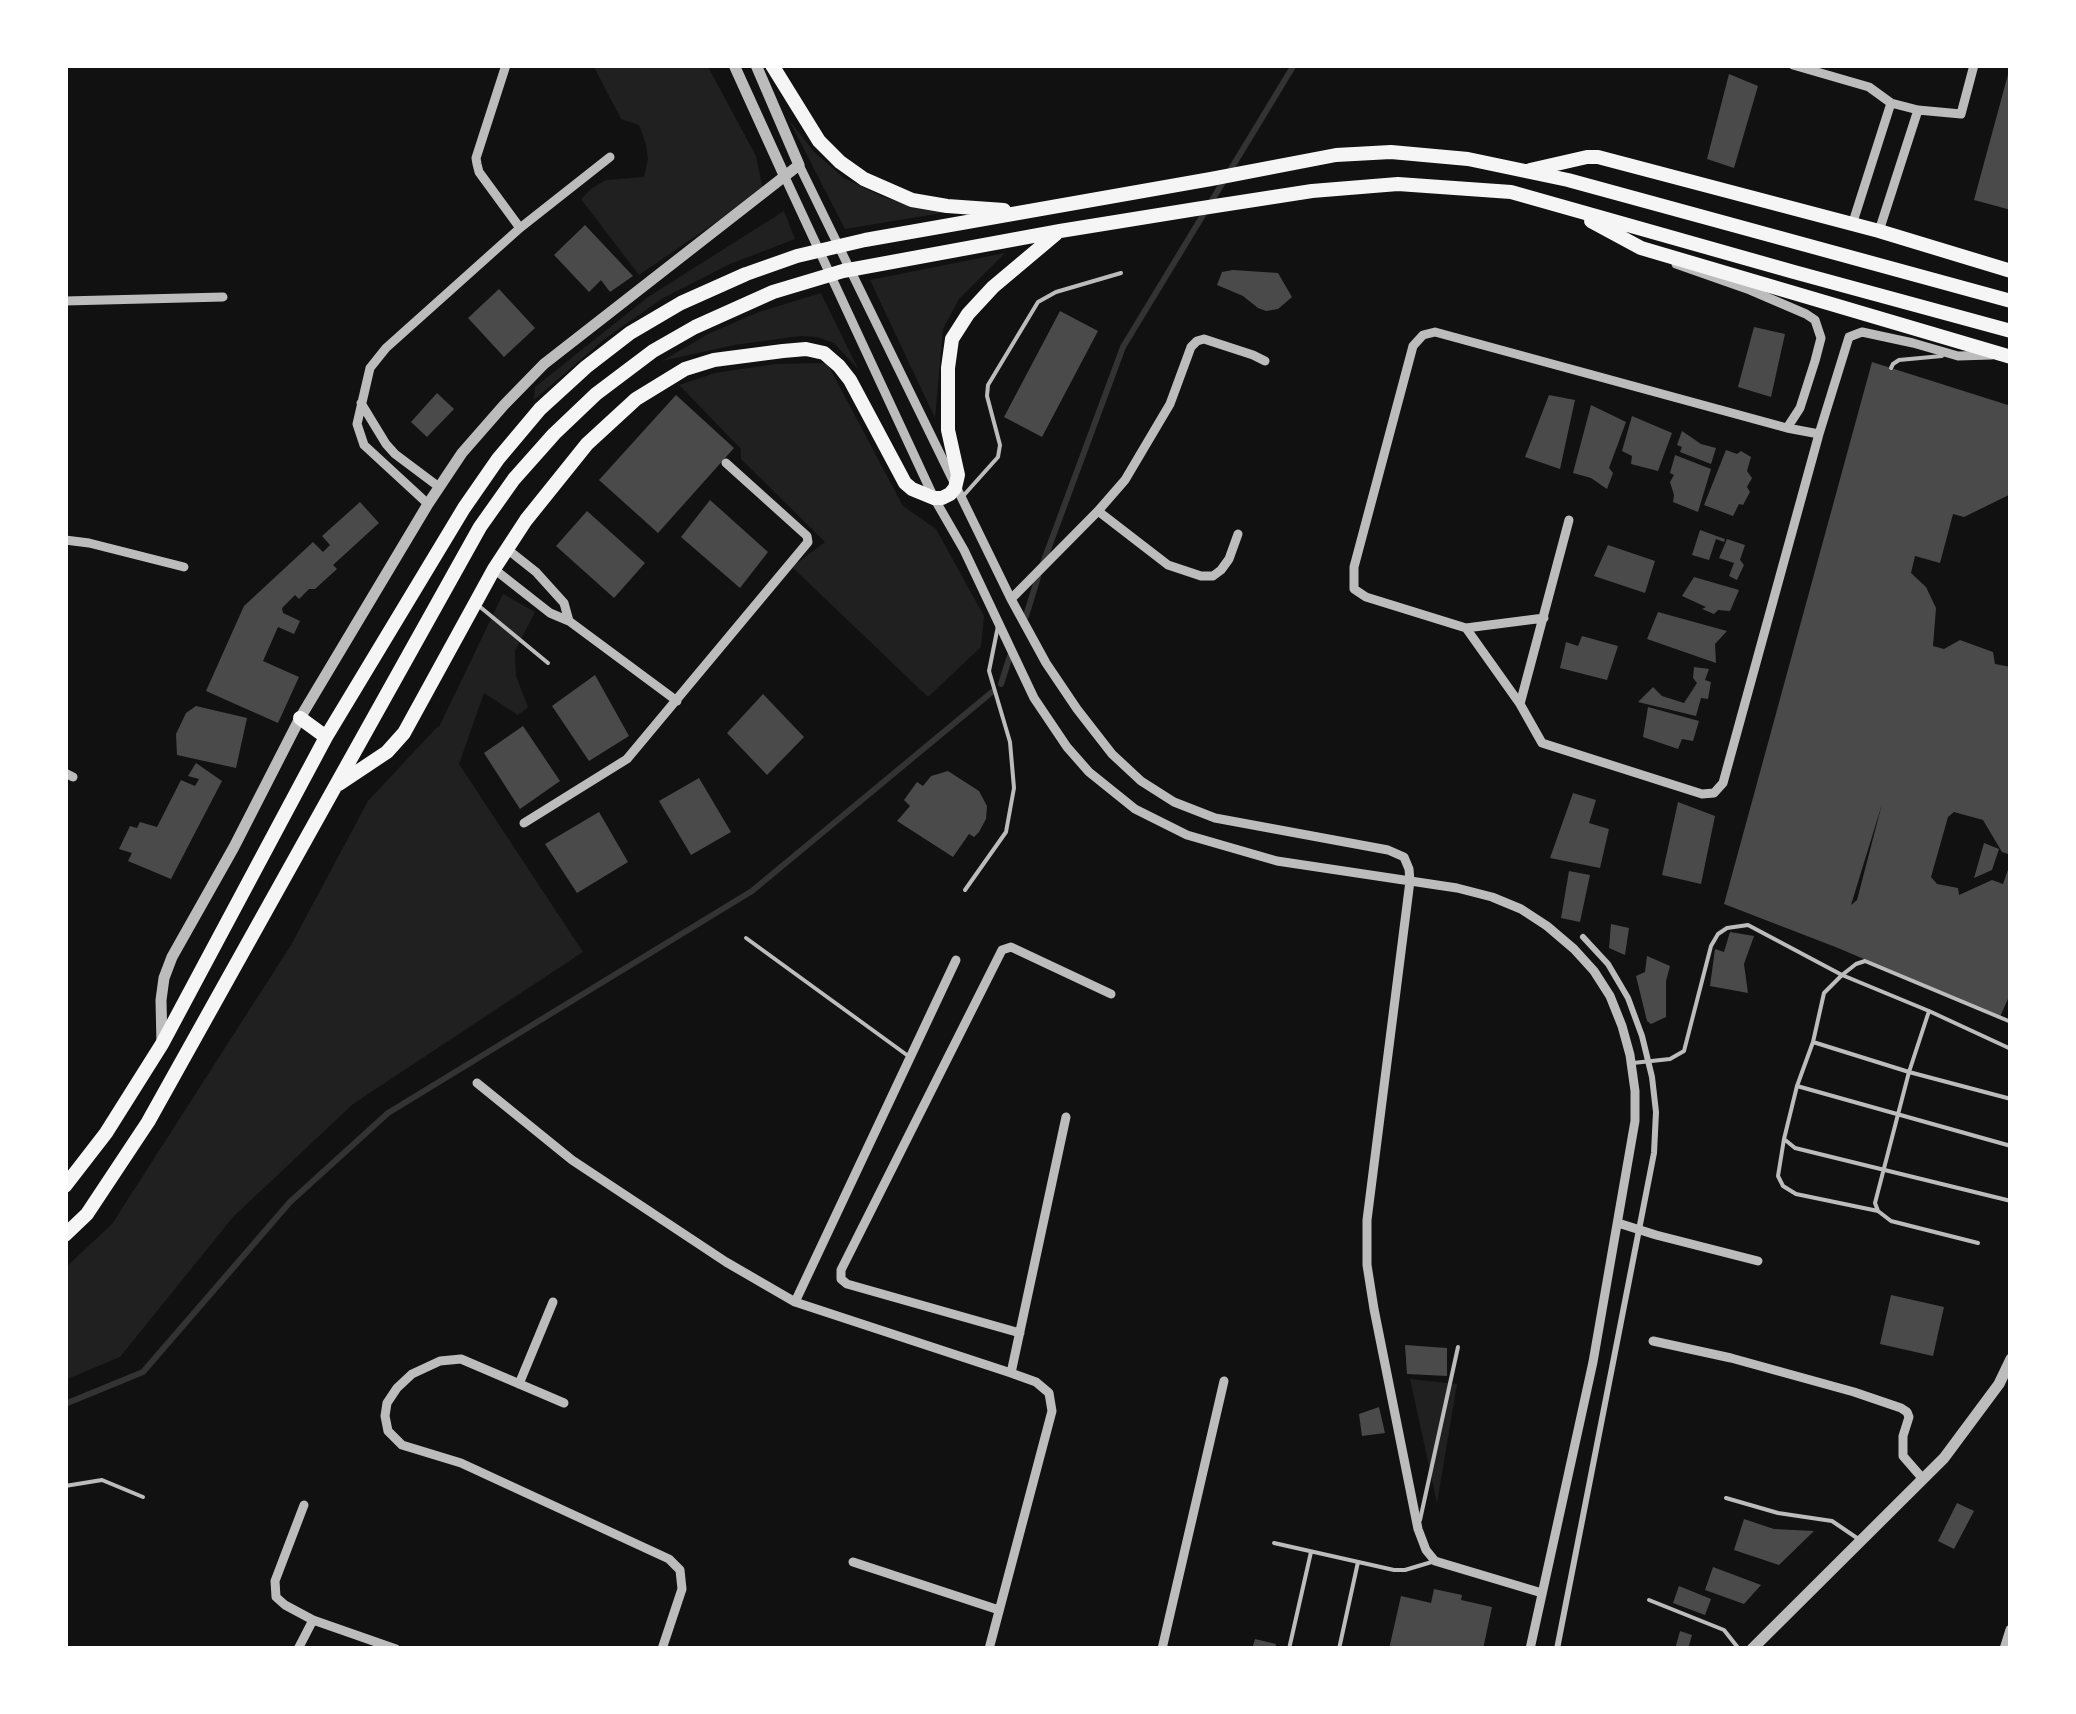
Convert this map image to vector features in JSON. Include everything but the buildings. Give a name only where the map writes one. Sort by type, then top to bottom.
[{"type":"main road","points":[[772,65],[819,141],[864,179],[912,200],[1025,212]]},
{"type":"main road","points":[[65,1186],[106,1132],[162,1044],[326,737],[464,508],[498,459],[540,409],[586,367],[681,303],[797,256],[865,240],[1336,155],[1392,152],[1468,159],[1568,180],[2011,301]]},
{"type":"main road","points":[[1524,171],[1598,157],[1880,231],[2011,271]]},
{"type":"main road","points":[[65,1235],[87,1214],[148,1122],[480,527],[514,479],[596,394],[653,351],[744,304],[843,271],[1060,231],[1312,192],[1398,184],[1511,192],[2011,331]]},
{"type":"main road","points":[[1564,207],[1642,248],[2004,356]]},
{"type":"main road","points":[[334,788],[386,752],[404,733],[507,549],[587,444],[636,400],[695,365],[783,351],[818,351],[832,358],[850,380],[900,477],[912,489],[934,498],[958,493],[948,430],[952,338],[993,287],[1060,231]]},
{"type":"main road","points":[[300,718],[326,737]]},
{"type":"street","points":[[506,65],[476,158],[479,172],[520,228]]},
{"type":"street","points":[[734,65],[934,498],[964,550],[1034,698],[1066,747],[1089,772],[1135,809],[1188,836],[1277,861],[1457,888],[1492,897],[1547,926],[1574,948],[1610,996],[1631,1063],[1635,1121],[1593,1362],[1530,1649]]},
{"type":"street","points":[[756,65],[816,203],[1011,599],[1046,662],[1112,754],[1140,780],[1174,802],[1215,818],[1388,850],[1404,857],[1410,882],[1367,1220],[1374,1309],[1418,1529],[1426,1550],[1435,1560],[1542,1593]]},
{"type":"street","points":[[1793,65],[1869,87],[1891,103],[1961,114],[1974,65]]},
{"type":"street","points":[[1852,225],[1891,103]]},
{"type":"street","points":[[1880,231],[1918,110]]},
{"type":"street","points":[[428,504],[364,444],[357,424],[370,368],[386,348],[520,228],[610,157]]},
{"type":"street","points":[[162,1044],[160,1000],[172,958],[300,718],[428,504],[472,441],[544,364],[799,165]]},
{"type":"street","points":[[1642,248],[1815,320],[1820,338],[1815,361],[1800,408],[1787,428]]},
{"type":"street","points":[[65,301],[223,297]]},
{"type":"street","points":[[1544,618],[1466,628],[1354,590],[1354,567],[1414,346],[1423,335],[1435,332],[1819,434]]},
{"type":"street","points":[[1466,628],[1520,704],[1542,743],[1702,794],[1714,793],[1723,783],[1849,337],[1862,332],[1968,357],[2004,356]]},
{"type":"street","points":[[1011,599],[1125,480],[1158,428],[1191,347],[1197,341],[1204,339],[1264,361]]},
{"type":"street","points":[[361,403],[395,454],[439,488]]},
{"type":"street","points":[[524,823],[621,764],[809,540],[726,463]]},
{"type":"street","points":[[1098,511],[1168,565],[1200,576],[1213,576],[1222,570],[1238,534]]},
{"type":"street","points":[[1520,704],[1569,520]]},
{"type":"street","points":[[65,540],[184,567]]},
{"type":"street","points":[[507,549],[536,572],[564,603],[569,621]]},
{"type":"street","points":[[494,570],[676,701]]},
{"type":"street","points":[[1557,1649],[1640,1229],[1654,1153],[1656,1112],[1648,1062],[1628,998],[1608,964],[1584,937]]},
{"type":"street","points":[[1020,1333],[847,1284],[841,1270],[1002,950],[1011,947],[1111,994]]},
{"type":"street","points":[[796,1302],[956,960]]},
{"type":"street","points":[[478,1082],[572,1160],[726,1262],[796,1302],[1036,1382],[1048,1393],[1052,1411],[989,1649]]},
{"type":"street","points":[[1011,1373],[1066,1117]]},
{"type":"street","points":[[1618,1222],[1758,1261]]},
{"type":"street","points":[[519,1384],[553,1302]]},
{"type":"street","points":[[1653,1341],[1731,1358],[1902,1408],[1908,1418],[1902,1436],[1903,1456],[1923,1480]]},
{"type":"street","points":[[1752,1649],[1944,1458],[1999,1384],[2011,1359]]},
{"type":"street","points":[[564,1403],[460,1360],[440,1361],[412,1374],[387,1402],[385,1416],[388,1431],[402,1445],[462,1463],[669,1559],[680,1570],[682,1589],[662,1649]]},
{"type":"street","points":[[1162,1649],[1224,1381]]},
{"type":"street","points":[[304,1505],[275,1581],[276,1597],[313,1620],[396,1649]]},
{"type":"street","points":[[853,1562],[999,1610]]},
{"type":"street","points":[[298,1649],[313,1620]]},
{"type":"street","points":[[2004,1649],[2011,1630]]},
{"type":"lane","points":[[958,493],[998,457],[1000,446],[987,396],[988,385],[1038,302],[1056,292],[1121,274]]},
{"type":"lane","points":[[1891,368],[1899,360],[1938,358],[1946,352]]},
{"type":"lane","points":[[2004,356],[2011,366]]},
{"type":"lane","points":[[476,603],[548,662]]},
{"type":"lane","points":[[964,890],[1006,832],[1014,788],[1010,742],[989,671],[999,622]]},
{"type":"lane","points":[[1631,1063],[1670,1059],[1684,1052],[1711,946],[1727,928],[1748,925],[1842,975],[2011,1049]]},
{"type":"lane","points":[[746,938],[910,1058]]},
{"type":"lane","points":[[1978,1243],[1890,1220],[1878,1212],[1796,1194],[1783,1186],[1778,1176],[1796,1086],[1813,1042],[1824,993],[1856,964],[1864,961],[2011,1022]]},
{"type":"lane","points":[[1878,1212],[1875,1202],[1882,1170],[1929,1011]]},
{"type":"lane","points":[[1813,1042],[2011,1099]]},
{"type":"lane","points":[[1796,1086],[2011,1146]]},
{"type":"lane","points":[[1784,1140],[1795,1148],[2011,1201]]},
{"type":"lane","points":[[1418,1529],[1458,1347]]},
{"type":"lane","points":[[65,1486],[102,1480],[143,1497]]},
{"type":"lane","points":[[1726,1498],[1778,1513],[1832,1521],[1861,1541]]},
{"type":"lane","points":[[1274,1543],[1406,1570],[1435,1560]]},
{"type":"lane","points":[[1289,1649],[1311,1552]]},
{"type":"lane","points":[[1339,1649],[1358,1562]]},
{"type":"lane","points":[[1649,1600],[1724,1630],[1738,1649]]},
{"type":"shaded area","points":[[593,65],[707,65],[756,156],[763,190],[639,275],[581,199],[606,180],[644,177],[648,159],[639,125],[621,119]]},
{"type":"shaded area","points":[[789,120],[814,152],[844,178],[914,207],[948,212],[845,229]]},
{"type":"shaded area","points":[[784,211],[795,239],[730,264],[663,298],[606,338],[534,400],[535,387],[648,297]]},
{"type":"shaded area","points":[[1005,253],[959,299],[943,329],[935,418],[870,280]]},
{"type":"shaded area","points":[[821,293],[858,369],[834,343],[800,336],[662,361],[708,334],[759,312]]},
{"type":"shaded area","points":[[827,363],[903,506],[936,529],[984,616],[981,647],[928,697],[792,567],[825,542],[741,459],[741,449],[679,385],[715,373],[775,364]]},
{"type":"shaded area","points":[[503,594],[535,612],[515,651],[516,676],[528,707],[518,715],[484,693],[459,764],[583,952],[353,1104],[233,1217],[120,1357],[65,1380],[65,1268],[112,1224],[291,945],[368,801],[439,727]]},
{"type":"shaded area","points":[[1410,1379],[1457,1384],[1437,1503]]},
{"type":"waterway","points":[[1043,563],[1123,347],[1294,65]]},
{"type":"waterway","points":[[1026,616],[1038,577]]},
{"type":"waterway","points":[[1001,684],[1010,656]]},
{"type":"waterway","points":[[65,1404],[143,1372],[290,1202],[388,1113],[752,891],[992,692]]}]
